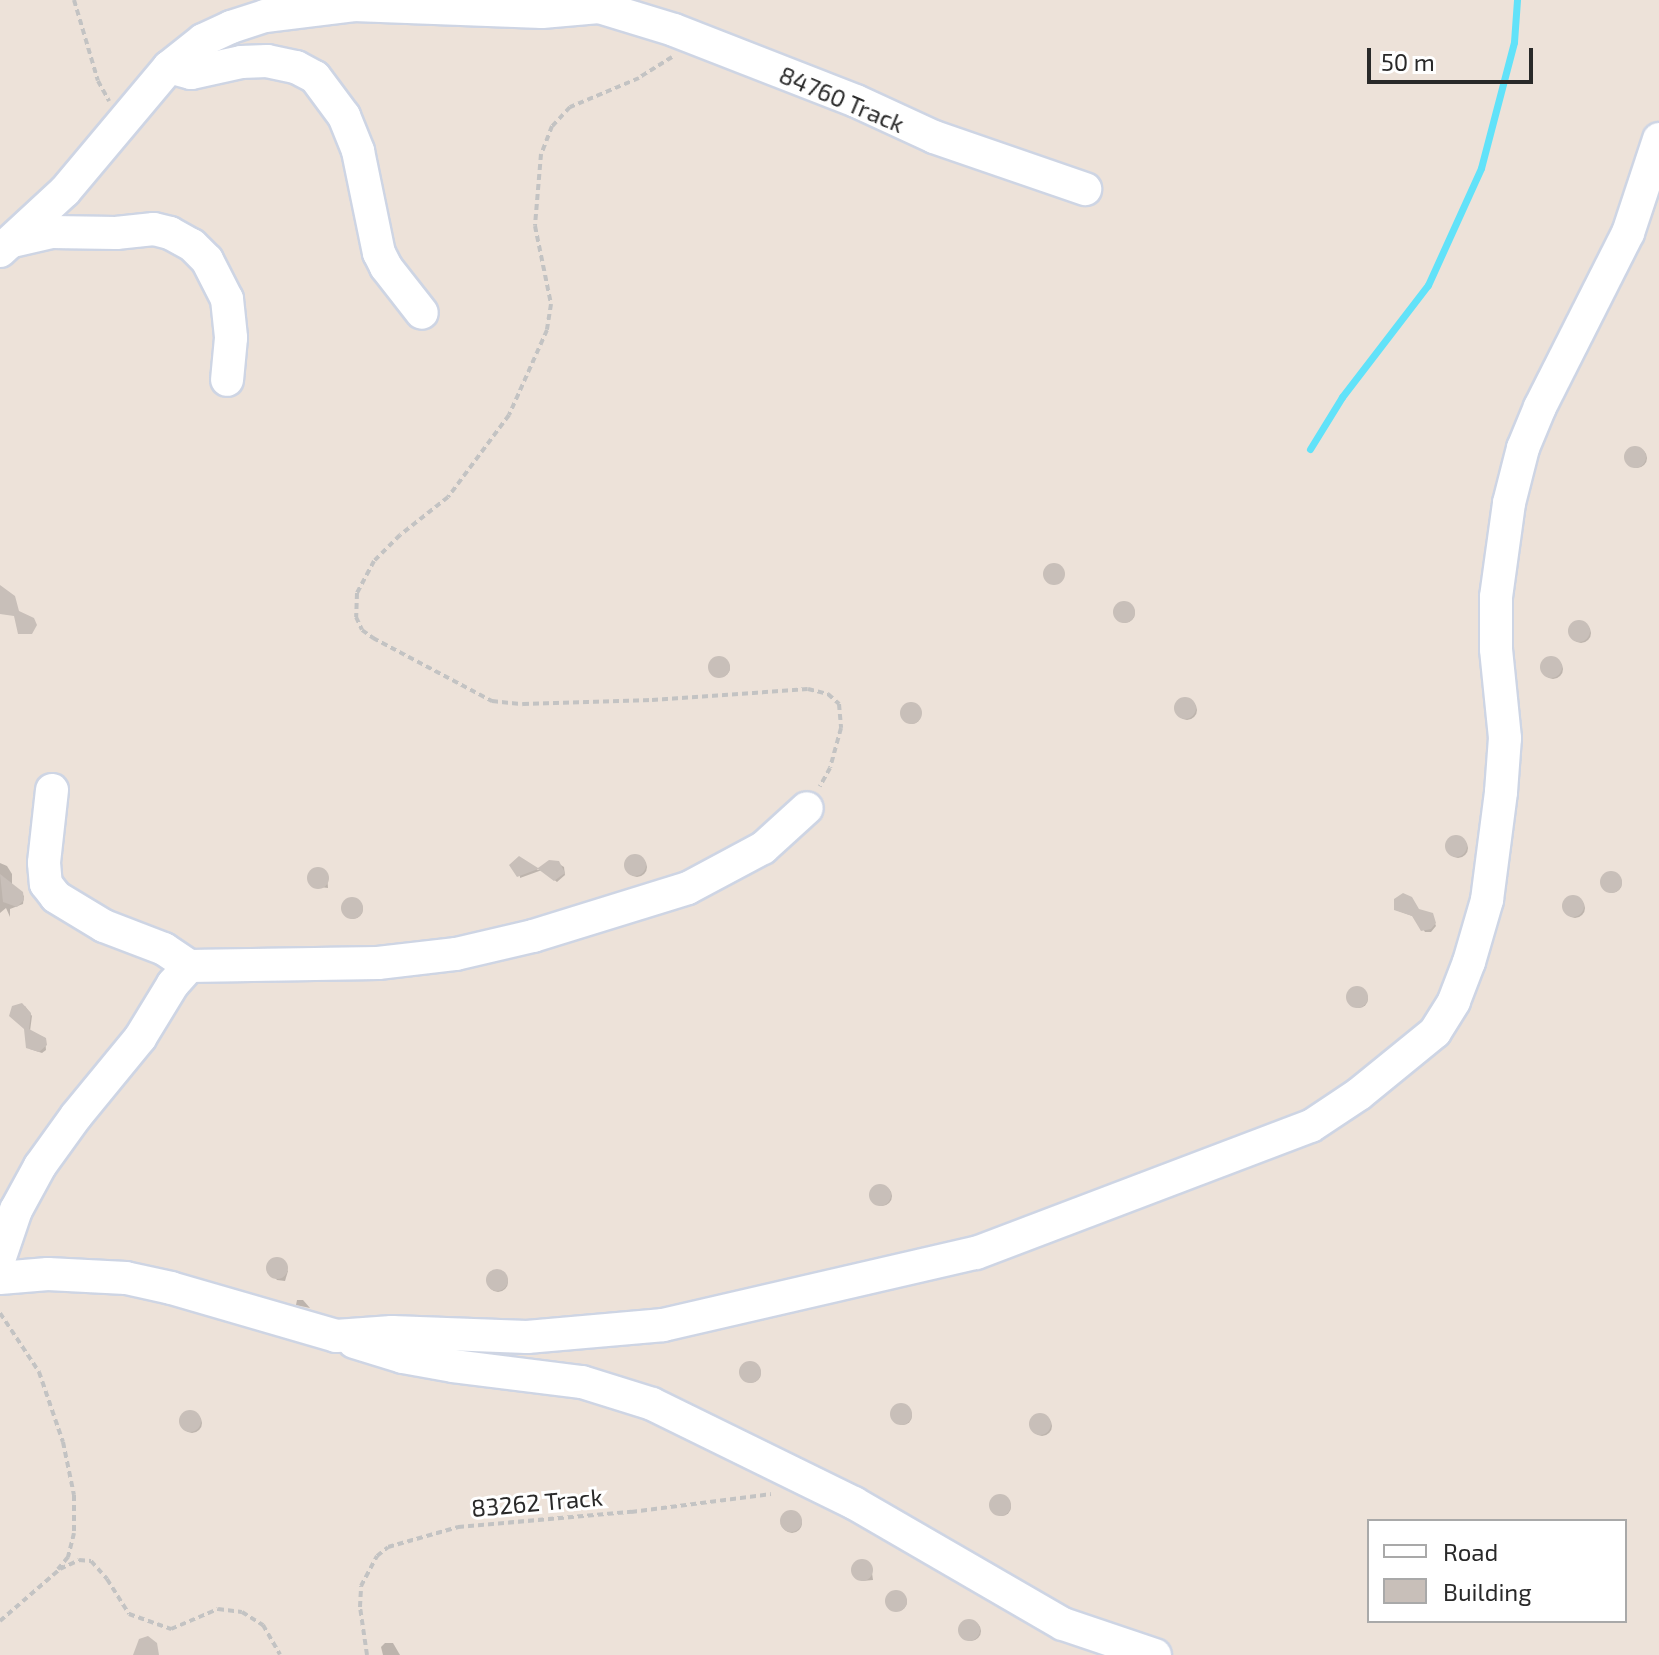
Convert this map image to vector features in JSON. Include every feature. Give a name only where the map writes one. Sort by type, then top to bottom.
[{"type":"street","points":[[5,246],[65,191],[169,67],[203,40],[231,27],[289,12],[354,5],[542,12],[606,4]]},
{"type":"street","name":"84760 Track","points":[[606,4],[856,101],[934,137],[1085,189]]},
{"type":"street","points":[[169,67],[191,73],[241,62],[267,61],[296,67],[315,77],[344,116],[358,151],[379,253],[386,267],[422,313]]},
{"type":"street","points":[[336,1336],[392,1332],[527,1337],[663,1325],[976,1253],[1311,1126],[1415,1051],[1435,1032],[1454,1001],[1487,900],[1505,738],[1496,649],[1496,597],[1509,503],[1523,448],[1628,233],[1659,139]]},
{"type":"street","points":[[5,246],[52,232],[116,233],[154,229],[170,233],[192,245],[207,260],[227,299],[231,338],[227,380]]},
{"type":"street","points":[[52,790],[44,863],[46,884],[56,897],[104,926],[164,949],[189,966],[378,963],[456,954],[533,936],[688,888],[763,848],[807,808]]},
{"type":"street","points":[[0,1257],[16,1210],[40,1166],[76,1116],[140,1038],[173,984],[189,966]]},
{"type":"street","points":[[0,1278],[48,1274],[126,1278],[171,1288],[403,1357],[582,1382],[618,1392],[652,1404],[854,1503],[1063,1624],[1155,1655]]},
{"type":"path","points":[[74,0],[107,100],[132,112]]},
{"type":"path","points":[[674,30],[678,40],[670,60],[639,78],[570,107],[552,126],[541,154],[535,226],[551,304],[547,330],[509,415],[448,497],[400,535],[374,561],[357,593],[356,617],[362,630],[373,638],[492,701],[523,704],[652,700],[808,689],[828,694],[839,704],[841,728],[830,768],[807,808]]},
{"type":"path","points":[[0,1313],[39,1372],[63,1442],[74,1495],[74,1533],[68,1557],[51,1577],[0,1621]]},
{"type":"path","name":"83262 Track","points":[[367,1655],[360,1607],[361,1586],[377,1556],[388,1547],[458,1527],[750,1498],[808,1482]]},
{"type":"path","points":[[51,1577],[79,1560],[91,1561],[107,1579],[129,1614],[171,1629],[218,1609],[242,1612],[263,1625],[280,1655]]},
{"type":"building","points":[[1635,446],[1643,449],[1646,457],[1643,465],[1635,468],[1627,465],[1624,457],[1627,449]]},
{"type":"building","points":[[1054,563],[1062,566],[1065,574],[1062,582],[1054,585],[1046,582],[1043,574],[1046,566]]},
{"type":"building","points":[[0,585],[15,596],[19,611],[34,618],[37,625],[32,634],[18,634],[14,616],[0,614]]},
{"type":"building","points":[[1124,601],[1132,604],[1135,612],[1132,620],[1124,623],[1116,620],[1113,612],[1116,604]]},
{"type":"building","points":[[1579,620],[1587,623],[1590,631],[1587,639],[1579,642],[1571,639],[1568,631],[1571,623]]},
{"type":"building","points":[[719,656],[727,659],[730,667],[727,675],[719,678],[711,675],[708,667],[711,659]]},
{"type":"building","points":[[1551,656],[1559,659],[1562,667],[1559,675],[1551,678],[1543,675],[1540,667],[1543,659]]},
{"type":"building","points":[[1185,697],[1193,700],[1196,708],[1193,716],[1185,719],[1177,716],[1174,708],[1177,700]]},
{"type":"building","points":[[911,702],[919,705],[922,713],[919,721],[911,724],[903,721],[900,713],[903,705]]},
{"type":"building","points":[[1456,835],[1464,838],[1467,846],[1464,854],[1456,857],[1448,854],[1445,846],[1448,838]]},
{"type":"building","points":[[635,854],[643,857],[646,865],[643,873],[635,876],[627,873],[624,865],[627,857]]},
{"type":"building","points":[[519,856],[538,868],[549,860],[559,861],[565,873],[554,881],[538,869],[517,877],[509,865]]},
{"type":"building","points":[[318,867],[326,870],[329,878],[326,886],[318,889],[310,886],[307,878],[310,870]]},
{"type":"building","points":[[1611,871],[1619,874],[1622,882],[1619,890],[1611,893],[1603,890],[1600,882],[1603,874]]},
{"type":"building","points":[[0,874],[23,892],[24,900],[17,907],[3,902]]},
{"type":"building","points":[[1403,893],[1412,897],[1419,909],[1433,913],[1436,923],[1431,929],[1421,931],[1412,916],[1394,910],[1394,899]]},
{"type":"building","points":[[1573,895],[1581,898],[1584,906],[1581,914],[1573,917],[1565,914],[1562,906],[1565,898]]},
{"type":"building","points":[[352,897],[360,900],[363,908],[360,916],[352,919],[344,916],[341,908],[344,900]]},
{"type":"building","points":[[1357,986],[1365,989],[1368,997],[1365,1005],[1357,1008],[1349,1005],[1346,997],[1349,989]]},
{"type":"building","points":[[22,1003],[31,1013],[29,1029],[46,1038],[47,1045],[39,1052],[26,1048],[24,1029],[9,1016],[12,1006]]},
{"type":"building","points":[[880,1184],[888,1187],[891,1195],[888,1203],[880,1206],[872,1203],[869,1195],[872,1187]]},
{"type":"building","points":[[277,1257],[285,1260],[288,1268],[285,1276],[277,1279],[269,1276],[266,1268],[269,1260]]},
{"type":"building","points":[[497,1269],[505,1272],[508,1280],[505,1288],[497,1291],[489,1288],[486,1280],[489,1272]]},
{"type":"building","points":[[750,1361],[758,1364],[761,1372],[758,1380],[750,1383],[742,1380],[739,1372],[742,1364]]},
{"type":"building","points":[[901,1403],[909,1406],[912,1414],[909,1422],[901,1425],[893,1422],[890,1414],[893,1406]]},
{"type":"building","points":[[190,1410],[198,1413],[201,1421],[198,1429],[190,1432],[182,1429],[179,1421],[182,1413]]},
{"type":"building","points":[[1040,1413],[1048,1416],[1051,1424],[1048,1432],[1040,1435],[1032,1432],[1029,1424],[1032,1416]]},
{"type":"building","points":[[1000,1494],[1008,1497],[1011,1505],[1008,1513],[1000,1516],[992,1513],[989,1505],[992,1497]]},
{"type":"building","points":[[791,1510],[799,1513],[802,1521],[799,1529],[791,1532],[783,1529],[780,1521],[783,1513]]},
{"type":"building","points":[[862,1559],[870,1562],[873,1570],[870,1578],[862,1581],[854,1578],[851,1570],[854,1562]]},
{"type":"building","points":[[896,1590],[904,1593],[907,1601],[904,1609],[896,1612],[888,1609],[885,1601],[888,1593]]},
{"type":"building","points":[[969,1619],[977,1622],[980,1630],[977,1638],[969,1641],[961,1638],[958,1630],[961,1622]]},
{"type":"building","points":[[148,1636],[157,1643],[159,1655],[133,1655],[139,1639]]},
{"type":"waterway","points":[[1310,449],[1342,397],[1428,285],[1481,168],[1514,42],[1517,0]]}]
